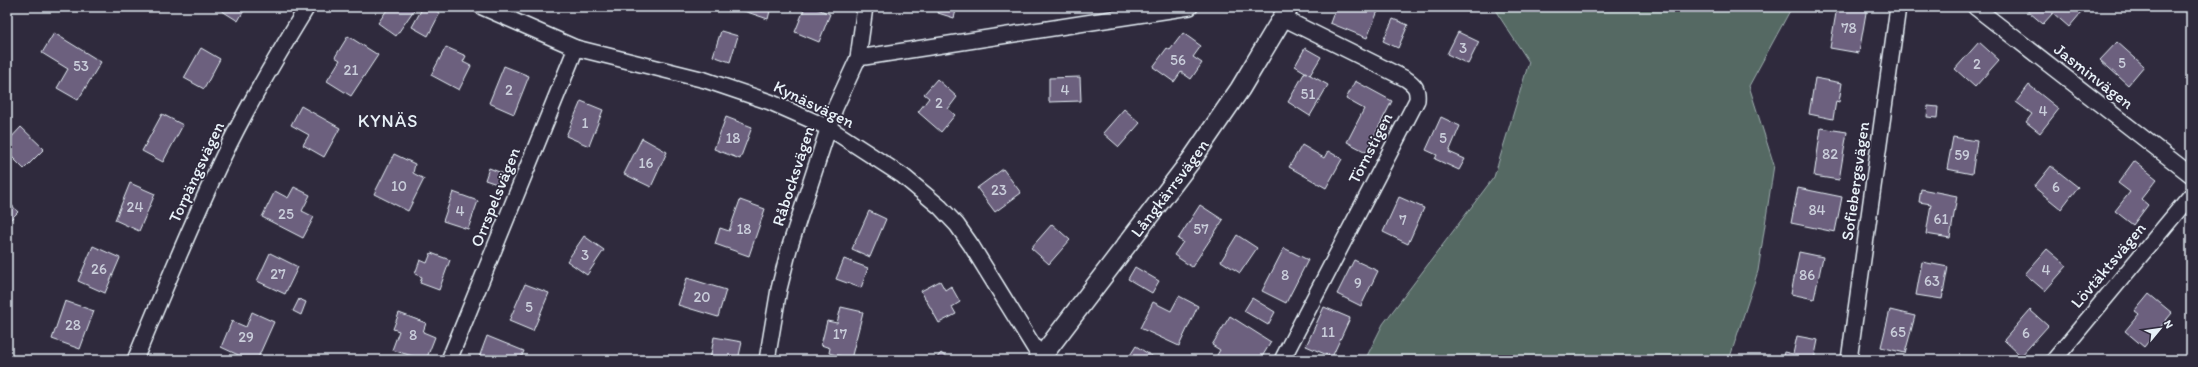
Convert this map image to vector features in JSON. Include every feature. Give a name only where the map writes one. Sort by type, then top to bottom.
[{"type":"street","name":"Torpängsvägen","points":[[135,360],[181,250],[223,156],[273,62],[307,7]]},
{"type":"street","name":"Kynäsvägen","points":[[482,7],[576,48],[705,80],[770,102],[829,128],[903,176],[940,207],[957,225],[1041,359]]},
{"type":"street","name":"Råbocksvägen","points":[[767,360],[779,289],[789,249],[835,108],[858,58],[864,7]]},
{"type":"street","points":[[858,58],[1190,7]]},
{"type":"street","name":"Sofiebergsvägen","points":[[1849,360],[1898,7]]},
{"type":"street","name":"Jasminvägen","points":[[1975,7],[2191,175]]},
{"type":"street","name":"Långkärrsvägen","points":[[1041,359],[1192,158],[1240,89],[1286,12]]},
{"type":"street","name":"Törnstigen","points":[[1282,360],[1417,100],[1418,92],[1415,85],[1406,79],[1286,12]]},
{"type":"street","name":"Orrspelsvägen","points":[[449,360],[576,48]]},
{"type":"street","name":"Lövtäktsvägen","points":[[2054,360],[2191,195]]},
{"type":"green space","points":[[1497,7],[1792,7],[1749,86],[1774,165],[1758,271],[1731,354],[1727,360],[1365,360],[1383,324],[1494,177],[1529,62],[1495,10]]},
{"type":"building","points":[[220,7],[246,7],[238,21],[219,9]]},
{"type":"building","points":[[389,7],[416,7],[396,36],[378,23]]},
{"type":"building","points":[[423,7],[429,7],[440,13],[428,36],[412,27]]},
{"type":"building","points":[[742,7],[771,7],[768,19],[741,10]]},
{"type":"building","points":[[805,7],[813,7],[830,14],[819,42],[795,32]]},
{"type":"building","points":[[940,7],[957,7],[954,18],[938,13]]},
{"type":"building","points":[[1336,7],[1368,7],[1378,11],[1367,38],[1330,23]]},
{"type":"building","points":[[1837,7],[1867,7],[1859,53],[1830,48]]},
{"type":"building","points":[[2023,7],[2086,7],[2069,27],[2053,13],[2043,24]]},
{"type":"building","points":[[1393,19],[1408,25],[1398,48],[1383,41]]},
{"type":"building","points":[[721,31],[738,36],[730,62],[713,56]]},
{"type":"building","points":[[1458,32],[1479,42],[1468,64],[1447,54]]},
{"type":"building","points":[[54,33],[101,62],[78,100],[57,88],[68,69],[42,53]]},
{"type":"building","points":[[1183,33],[1201,46],[1193,57],[1202,63],[1191,79],[1181,72],[1174,82],[1153,67],[1167,48],[1170,50]]},
{"type":"building","points":[[348,36],[378,55],[351,96],[327,81],[340,60],[335,57]]},
{"type":"building","points":[[1979,42],[1999,60],[1975,87],[1955,69]]},
{"type":"building","points":[[2117,42],[2144,66],[2128,85],[2100,60]]},
{"type":"building","points":[[446,47],[466,56],[463,62],[471,66],[459,90],[431,75]]},
{"type":"building","points":[[201,48],[220,59],[204,89],[184,78]]},
{"type":"building","points":[[1305,48],[1321,57],[1310,75],[1295,66]]},
{"type":"building","points":[[504,66],[529,76],[514,114],[489,103]]},
{"type":"building","points":[[1305,72],[1328,85],[1310,116],[1288,102]]},
{"type":"building","points":[[1080,77],[1081,101],[1049,102],[1049,78]]},
{"type":"building","points":[[1815,78],[1842,83],[1839,102],[1836,101],[1833,119],[1809,114]]},
{"type":"building","points":[[937,79],[957,97],[948,109],[955,115],[941,132],[918,112],[929,98],[924,94]]},
{"type":"building","points":[[1355,81],[1392,101],[1366,152],[1347,142],[1364,109],[1346,99]]},
{"type":"building","points":[[2029,85],[2059,109],[2040,133],[2026,122],[2032,114],[2016,102]]},
{"type":"building","points":[[581,101],[603,110],[589,146],[566,136]]},
{"type":"building","points":[[301,106],[340,128],[324,157],[303,145],[309,135],[291,125]]},
{"type":"building","points":[[1928,106],[1938,107],[1937,118],[1927,117]]},
{"type":"building","points":[[1124,109],[1140,123],[1119,147],[1103,133]]},
{"type":"building","points":[[162,114],[183,125],[163,162],[142,151]]},
{"type":"building","points":[[726,117],[752,127],[740,159],[714,149]]},
{"type":"building","points":[[1441,117],[1460,126],[1449,152],[1465,159],[1459,170],[1435,159],[1437,155],[1426,150]]},
{"type":"building","points":[[21,127],[44,149],[24,169],[7,152],[7,142]]},
{"type":"building","points":[[1821,128],[1847,132],[1839,180],[1814,176]]},
{"type":"building","points":[[1953,137],[1977,141],[1972,174],[1947,169]]},
{"type":"building","points":[[642,138],[667,152],[651,187],[624,174]]},
{"type":"building","points":[[1302,145],[1324,158],[1328,151],[1342,159],[1326,188],[1289,167]]},
{"type":"building","points":[[394,154],[415,164],[413,173],[424,179],[408,211],[374,194]]},
{"type":"building","points":[[2134,161],[2157,179],[2141,199],[2148,205],[2133,225],[2115,211],[2130,192],[2118,183]]},
{"type":"building","points":[[2051,166],[2078,187],[2061,209],[2034,187]]},
{"type":"building","points":[[489,168],[507,175],[503,186],[485,180]]},
{"type":"building","points":[[1003,169],[1021,193],[995,212],[977,188]]},
{"type":"building","points":[[130,183],[155,194],[139,231],[115,220]]},
{"type":"building","points":[[294,187],[310,195],[302,211],[314,217],[303,238],[262,217],[275,191],[288,198]]},
{"type":"building","points":[[1798,188],[1842,197],[1835,232],[1791,223]]},
{"type":"building","points":[[1921,189],[1957,196],[1950,238],[1926,234],[1931,204],[1919,202]]},
{"type":"building","points":[[453,192],[478,201],[468,229],[443,221]]},
{"type":"building","points":[[1399,197],[1424,208],[1408,244],[1383,232]]},
{"type":"building","points":[[7,200],[18,212],[7,223]]},
{"type":"building","points":[[740,200],[765,209],[749,256],[715,244],[720,228],[729,231]]},
{"type":"building","points":[[1200,205],[1223,220],[1192,267],[1174,255],[1183,242],[1178,239]]},
{"type":"building","points":[[869,211],[886,219],[870,257],[852,249]]},
{"type":"building","points":[[1052,224],[1070,240],[1049,264],[1031,248]]},
{"type":"building","points":[[1237,235],[1257,248],[1240,273],[1221,261]]},
{"type":"building","points":[[584,236],[604,250],[587,275],[567,261]]},
{"type":"building","points":[[93,246],[120,258],[105,293],[78,281]]},
{"type":"building","points":[[1284,248],[1308,260],[1286,303],[1262,291]]},
{"type":"building","points":[[2047,249],[2067,266],[2045,291],[2025,274]]},
{"type":"building","points":[[1799,252],[1823,257],[1814,299],[1791,294]]},
{"type":"building","points":[[270,253],[298,267],[285,294],[257,281]]},
{"type":"building","points":[[431,253],[450,260],[439,290],[420,283],[422,277],[415,274],[420,260],[427,263]]},
{"type":"building","points":[[844,259],[868,268],[861,288],[836,279]]},
{"type":"building","points":[[1354,260],[1378,271],[1361,306],[1337,294]]},
{"type":"building","points":[[1922,262],[1948,267],[1942,299],[1916,295]]},
{"type":"building","points":[[1135,267],[1159,281],[1152,293],[1128,279]]},
{"type":"building","points":[[687,278],[726,290],[718,317],[678,305]]},
{"type":"building","points":[[940,281],[945,290],[951,286],[960,302],[952,307],[956,314],[939,323],[921,291]]},
{"type":"building","points":[[525,284],[549,293],[533,331],[509,321]]},
{"type":"building","points":[[2149,294],[2172,313],[2144,347],[2125,331],[2139,314],[2135,311]]},
{"type":"building","points":[[1179,296],[1198,306],[1179,346],[1140,328],[1153,302],[1171,311]]},
{"type":"building","points":[[1252,298],[1275,312],[1268,325],[1244,311]]},
{"type":"building","points":[[299,299],[306,302],[301,315],[293,311]]},
{"type":"building","points":[[65,301],[94,311],[80,349],[52,339]]},
{"type":"building","points":[[841,307],[863,312],[851,359],[829,353],[830,348],[821,345],[827,321],[837,323]]},
{"type":"building","points":[[1324,307],[1350,318],[1332,357],[1306,346]]},
{"type":"building","points":[[1890,310],[1915,316],[1905,353],[1881,347]]},
{"type":"building","points":[[2030,310],[2048,326],[2021,356],[2004,340]]},
{"type":"building","points":[[252,312],[274,322],[257,360],[249,360],[221,347],[232,321],[246,327]]},
{"type":"building","points":[[399,313],[426,323],[423,332],[435,337],[426,360],[392,350],[399,331],[393,329]]},
{"type":"building","points":[[1230,316],[1271,342],[1260,360],[1214,360],[1220,350],[1212,345]]},
{"type":"building","points":[[487,336],[524,351],[520,360],[478,360]]},
{"type":"building","points":[[1797,336],[1818,340],[1814,360],[1782,360],[1784,352],[1793,354]]},
{"type":"building","points":[[714,337],[742,342],[738,360],[710,360]]},
{"type":"building","points":[[1136,346],[1158,360],[1127,360]]},
{"type":"building","points":[[941,353],[950,360],[935,360]]},
{"type":"district","name":"KYNÄS","points":[[388,121]]}]
